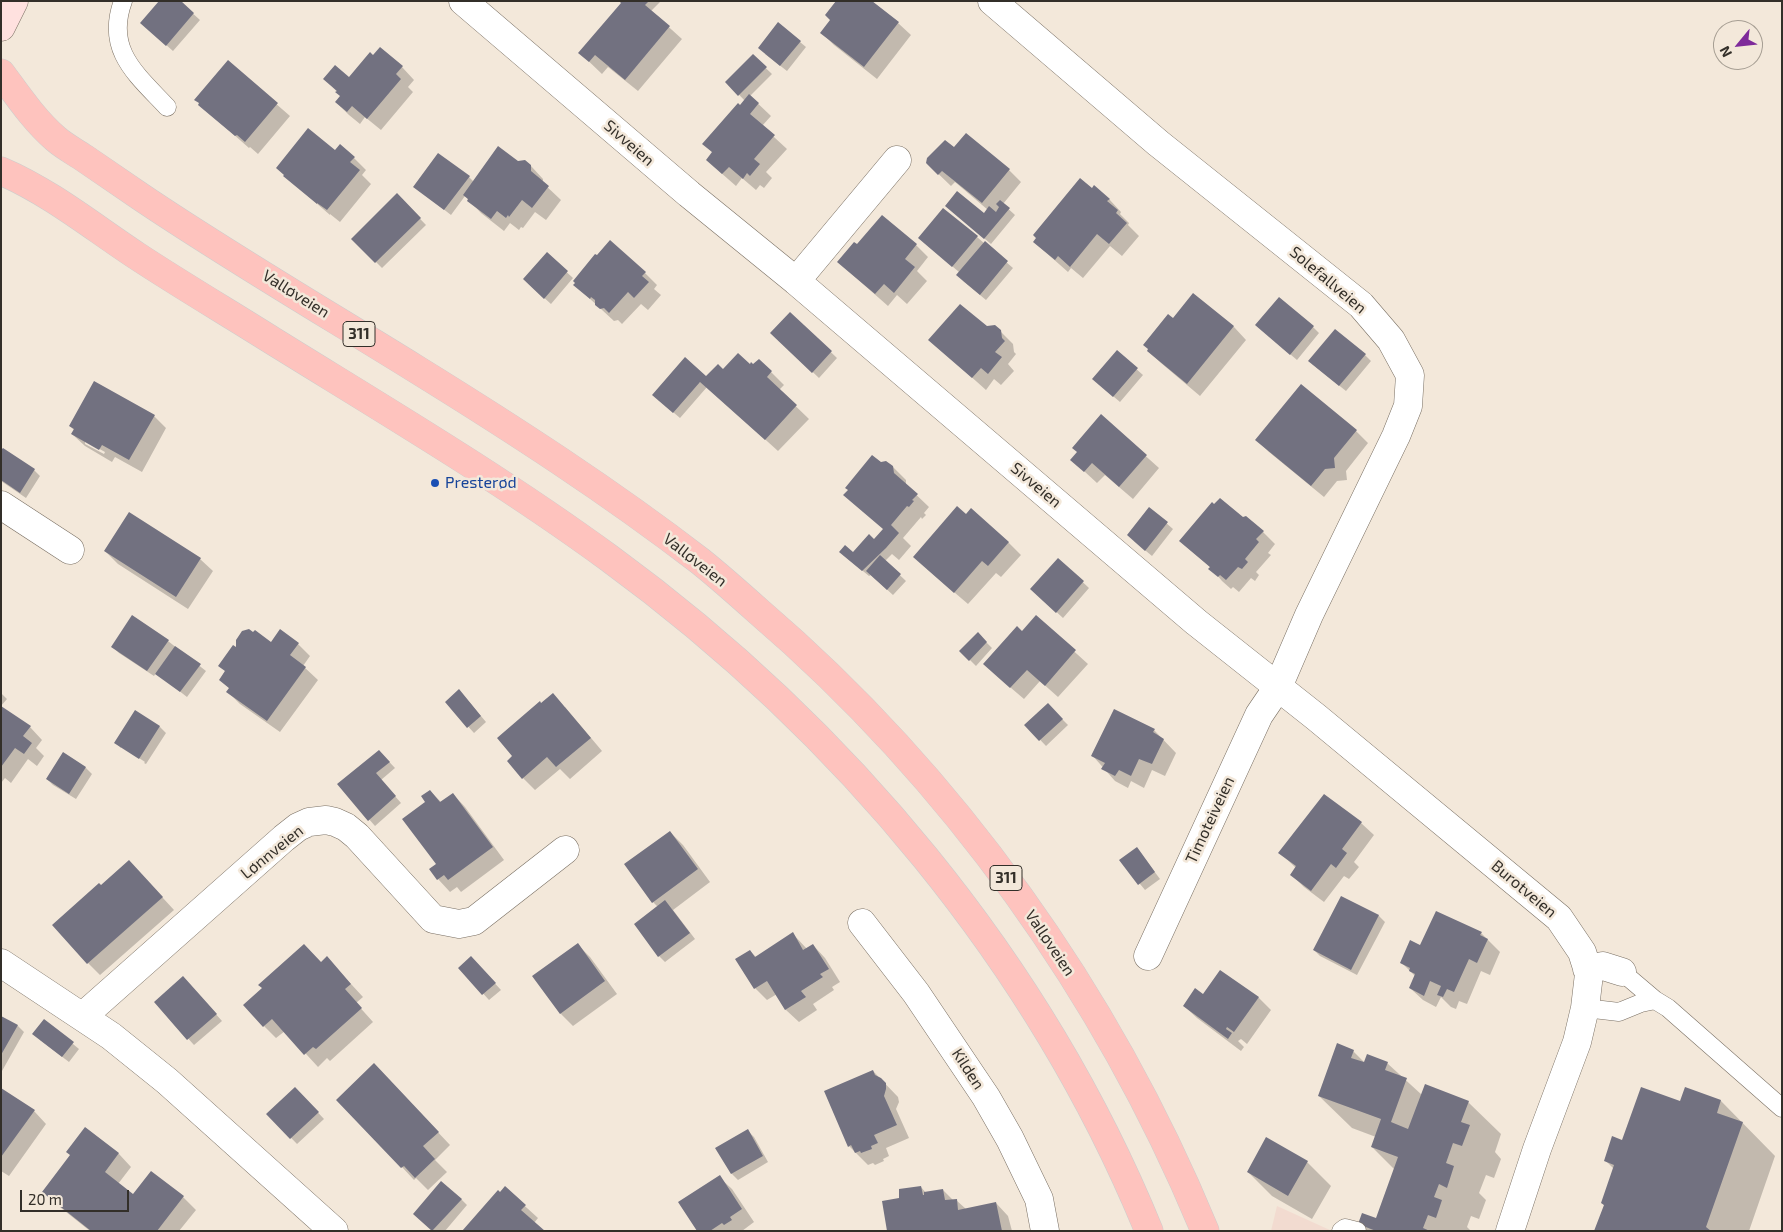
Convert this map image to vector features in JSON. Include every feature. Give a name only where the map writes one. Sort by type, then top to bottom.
[{"type":"main road","points":[[1,27],[14,1]]},
{"type":"main road","name":"Valløveien","points":[[1,73],[30,112],[57,140],[167,214],[566,464],[702,563],[824,670],[899,748],[945,800],[1006,878],[1044,932],[1098,1017],[1154,1118],[1205,1231]]},
{"type":"main road","points":[[1,171],[41,192],[139,258],[538,507],[611,559],[712,638],[790,710],[841,761],[919,850],[1011,974],[1062,1056],[1108,1142],[1149,1231]]},
{"type":"street","name":"Sivveien","points":[[463,1],[689,194],[796,281],[1196,622],[1278,687]]},
{"type":"street","name":"Solefallveien","points":[[992,1],[1158,143],[1361,304],[1391,340],[1410,375],[1408,406],[1396,436],[1309,614],[1278,687]]},
{"type":"street","points":[[796,281],[897,160]]},
{"type":"street","points":[[1,505],[70,550]]},
{"type":"street","name":"Timoteiveien","points":[[1148,956],[1259,715],[1278,687]]},
{"type":"street","name":"Burotveien","points":[[1278,687],[1553,912],[1582,952],[1589,974],[1586,1008],[1577,1042],[1537,1150],[1510,1231]]},
{"type":"street","name":"Lønnveien","points":[[83,1016],[284,838],[298,827],[309,822],[326,820],[346,826],[433,919],[459,924],[474,921],[565,850]]},
{"type":"street","name":"Kilden","points":[[862,923],[916,992],[986,1097],[1010,1139],[1039,1199],[1045,1231]]},
{"type":"street","points":[[1,963],[83,1016],[167,1081],[334,1231]]},
{"type":"street","points":[[1587,968],[1602,966],[1622,972]]},
{"type":"lane","points":[[124,1],[118,15],[117,30],[120,48],[127,63],[134,72],[167,107]]},
{"type":"lane","points":[[1622,972],[1655,1000],[1668,1008],[1782,1108]]},
{"type":"lane","points":[[1586,1008],[1620,1012],[1641,1002],[1655,1000]]},
{"type":"lane","points":[[1341,1231],[1344,1228],[1357,1231]]},
{"type":"shaded area","points":[[1277,1206],[1332,1231],[1271,1231]]},
{"type":"building","points":[[159,1],[181,1],[194,13],[166,46],[140,23]]},
{"type":"building","points":[[619,1],[649,1],[645,5],[670,26],[625,80],[595,55],[589,62],[578,53],[621,3]]},
{"type":"building","points":[[836,1],[872,1],[899,22],[864,67],[820,33],[830,20],[825,15]]},
{"type":"building","points":[[778,22],[801,41],[780,66],[758,48]]},
{"type":"building","points":[[380,47],[403,66],[396,74],[401,79],[367,119],[352,106],[347,112],[335,102],[340,96],[323,79],[335,65],[349,77],[370,52],[373,55]]},
{"type":"building","points":[[753,54],[767,67],[738,96],[725,82]]},
{"type":"building","points":[[228,60],[278,103],[245,142],[237,135],[235,136],[194,100]]},
{"type":"building","points":[[749,94],[759,103],[750,114],[775,135],[754,159],[760,164],[750,176],[747,173],[743,179],[729,167],[722,174],[706,160],[712,152],[702,144],[738,103],[740,105]]},
{"type":"building","points":[[308,128],[335,150],[340,144],[355,157],[350,162],[360,170],[327,210],[283,176],[276,168]]},
{"type":"building","points":[[966,133],[1010,169],[982,203],[942,171],[938,175],[926,163],[927,158],[945,140],[954,147]]},
{"type":"building","points":[[498,146],[518,161],[525,160],[531,165],[531,171],[549,186],[532,208],[522,200],[509,217],[508,215],[506,218],[497,211],[491,219],[467,201],[468,199],[463,195]]},
{"type":"building","points":[[438,153],[470,176],[444,210],[413,187]]},
{"type":"building","points":[[1080,178],[1092,188],[1094,185],[1110,199],[1107,201],[1118,210],[1116,213],[1127,223],[1109,244],[1097,234],[1070,267],[1058,256],[1055,260],[1033,242],[1036,238],[1033,235]]},
{"type":"building","points":[[957,191],[984,213],[989,206],[996,212],[999,207],[996,204],[1000,200],[1010,208],[984,239],[945,206]]},
{"type":"building","points":[[397,193],[421,218],[375,263],[351,239]]},
{"type":"building","points":[[943,208],[978,236],[952,267],[918,238]]},
{"type":"building","points":[[882,215],[917,244],[905,259],[915,267],[894,293],[884,284],[875,294],[837,262],[854,242],[857,244]]},
{"type":"building","points":[[610,240],[646,272],[642,276],[649,282],[634,298],[628,292],[609,313],[604,308],[600,309],[595,305],[595,300],[591,297],[590,299],[573,285],[575,283],[573,281],[595,254],[597,255]]},
{"type":"building","points":[[985,241],[1008,261],[980,295],[956,275]]},
{"type":"building","points":[[547,252],[568,271],[544,299],[523,279]]},
{"type":"building","points":[[1193,293],[1234,326],[1187,384],[1147,351],[1148,349],[1143,345],[1168,314],[1173,318]]},
{"type":"building","points":[[1279,297],[1314,326],[1290,355],[1255,325]]},
{"type":"building","points":[[960,304],[987,326],[995,325],[1001,330],[1002,338],[1005,341],[995,352],[1002,357],[988,374],[981,368],[972,378],[928,340]]},
{"type":"building","points":[[790,312],[832,351],[812,373],[770,333]]},
{"type":"building","points":[[1335,329],[1366,354],[1339,386],[1308,361]]},
{"type":"building","points":[[1117,350],[1138,368],[1113,397],[1092,379]]},
{"type":"building","points":[[738,353],[750,364],[759,359],[772,371],[767,377],[797,405],[765,440],[700,382],[673,413],[652,395],[685,357],[706,376],[718,364],[723,369]]},
{"type":"building","points":[[94,381],[155,415],[129,460],[102,445],[99,450],[71,434],[74,429],[69,426]]},
{"type":"building","points":[[1301,384],[1357,430],[1334,458],[1335,468],[1325,469],[1311,486],[1255,440]]},
{"type":"building","points":[[1101,414],[1147,455],[1119,487],[1092,463],[1084,472],[1070,460],[1077,452],[1072,448]]},
{"type":"building","points":[[3,448],[35,469],[20,493],[1,480],[1,450]]},
{"type":"building","points":[[872,455],[881,462],[886,461],[893,466],[894,473],[918,494],[912,500],[914,501],[909,507],[907,506],[891,525],[899,533],[862,571],[839,552],[845,545],[853,552],[869,534],[874,539],[883,529],[843,495],[848,490],[845,488]]},
{"type":"building","points":[[1220,498],[1264,531],[1256,539],[1259,542],[1245,559],[1248,562],[1242,569],[1238,567],[1226,580],[1220,575],[1218,577],[1208,569],[1210,567],[1179,541],[1212,502],[1214,504]]},
{"type":"building","points":[[957,506],[966,514],[971,508],[1009,542],[988,566],[982,561],[954,593],[913,557]]},
{"type":"building","points":[[1149,507],[1168,522],[1145,551],[1127,535]]},
{"type":"building","points":[[129,512],[201,558],[176,597],[104,551]]},
{"type":"building","points":[[880,555],[901,574],[887,590],[866,571]]},
{"type":"building","points":[[1058,558],[1084,581],[1056,613],[1030,589]]},
{"type":"building","points":[[132,615],[169,640],[147,671],[111,647]]},
{"type":"building","points":[[1036,615],[1076,650],[1045,686],[1027,670],[1010,688],[983,664],[1017,626],[1022,631]]},
{"type":"building","points":[[249,629],[253,632],[255,630],[271,642],[280,629],[299,643],[290,655],[306,667],[267,721],[226,692],[229,688],[219,680],[225,671],[218,666],[233,645],[236,647],[236,640],[242,631]]},
{"type":"building","points":[[978,632],[987,642],[969,661],[959,651]]},
{"type":"building","points":[[175,646],[201,664],[180,692],[155,674]]},
{"type":"building","points":[[459,689],[481,716],[467,728],[445,702]]},
{"type":"building","points":[[553,693],[591,738],[556,767],[547,757],[522,779],[507,761],[512,756],[497,738],[540,701],[541,703]]},
{"type":"building","points":[[1048,703],[1063,719],[1039,741],[1024,725]]},
{"type":"building","points":[[1,706],[31,726],[23,736],[32,743],[24,754],[15,748],[1,767]]},
{"type":"building","points":[[1114,709],[1155,729],[1153,732],[1164,739],[1152,764],[1139,759],[1131,776],[1119,770],[1115,776],[1101,769],[1105,763],[1091,756]]},
{"type":"building","points":[[135,710],[160,726],[139,759],[114,743]]},
{"type":"building","points":[[379,750],[390,762],[376,773],[396,796],[368,821],[337,784]]},
{"type":"building","points":[[63,752],[86,767],[69,794],[46,779]]},
{"type":"building","points":[[430,790],[440,802],[453,793],[493,847],[448,880],[444,875],[437,880],[429,869],[436,864],[402,819],[425,802],[421,796]]},
{"type":"building","points":[[1324,794],[1362,822],[1342,849],[1347,853],[1336,868],[1331,864],[1311,891],[1290,875],[1296,866],[1278,853]]},
{"type":"building","points":[[670,831],[698,869],[652,903],[624,864]]},
{"type":"building","points":[[1137,847],[1155,872],[1138,885],[1119,860]]},
{"type":"building","points":[[129,860],[163,897],[87,964],[52,925],[99,883],[101,885]]},
{"type":"building","points":[[1341,896],[1379,915],[1351,970],[1313,950]]},
{"type":"building","points":[[665,900],[690,933],[658,957],[634,924]]},
{"type":"building","points":[[1436,911],[1482,932],[1480,935],[1488,939],[1477,963],[1469,959],[1454,992],[1447,989],[1443,997],[1437,995],[1441,986],[1430,981],[1424,996],[1409,988],[1415,974],[1409,971],[1410,968],[1400,963],[1410,940],[1420,945]]},
{"type":"building","points":[[793,932],[803,950],[813,944],[829,969],[820,974],[823,977],[801,991],[806,997],[785,1010],[767,981],[754,989],[735,959],[750,950],[755,957]]},
{"type":"building","points":[[578,943],[605,981],[560,1014],[532,976]]},
{"type":"building","points":[[304,944],[321,962],[327,956],[351,984],[345,989],[362,1008],[316,1049],[313,1047],[304,1055],[272,1019],[263,1027],[243,1005],[262,988],[258,985]]},
{"type":"building","points":[[471,956],[496,983],[482,995],[458,968]]},
{"type":"building","points":[[1220,970],[1259,997],[1234,1032],[1227,1027],[1226,1029],[1232,1033],[1228,1039],[1183,1006],[1195,988],[1203,994]]},
{"type":"building","points":[[183,976],[217,1014],[187,1040],[154,1002]]},
{"type":"building","points":[[1,1016],[18,1025],[1,1055]]},
{"type":"building","points":[[44,1019],[74,1042],[62,1057],[32,1034]]},
{"type":"building","points":[[1337,1043],[1354,1050],[1351,1058],[1364,1062],[1367,1054],[1388,1062],[1385,1070],[1407,1078],[1391,1122],[1408,1129],[1425,1084],[1469,1101],[1461,1122],[1470,1125],[1462,1146],[1453,1143],[1446,1163],[1454,1166],[1447,1188],[1439,1184],[1434,1197],[1442,1200],[1436,1218],[1428,1215],[1423,1228],[1430,1231],[1376,1231],[1358,1224],[1362,1213],[1376,1218],[1398,1157],[1371,1147],[1381,1119],[1318,1096]]},
{"type":"building","points":[[374,1063],[439,1132],[423,1146],[435,1159],[415,1178],[404,1166],[401,1168],[336,1100]]},
{"type":"building","points":[[873,1070],[875,1075],[886,1083],[884,1096],[897,1125],[874,1135],[878,1143],[871,1146],[872,1149],[855,1153],[851,1145],[848,1147],[824,1091]]},
{"type":"building","points":[[295,1087],[319,1112],[290,1139],[266,1114]]},
{"type":"building","points":[[1641,1087],[1680,1101],[1685,1087],[1721,1100],[1717,1113],[1743,1122],[1706,1227],[1711,1231],[1594,1231],[1604,1205],[1601,1203],[1614,1165],[1604,1161],[1612,1136],[1622,1140]]},
{"type":"building","points":[[1,1088],[35,1110],[1,1157]]},
{"type":"building","points":[[85,1127],[119,1153],[105,1172],[133,1194],[151,1171],[184,1196],[157,1231],[91,1231],[42,1192],[70,1155],[66,1152]]},
{"type":"building","points":[[748,1129],[763,1156],[731,1174],[715,1148]]},
{"type":"building","points":[[1266,1137],[1308,1161],[1288,1196],[1247,1172]]},
{"type":"building","points":[[720,1175],[742,1209],[730,1217],[732,1220],[724,1225],[722,1223],[710,1231],[697,1231],[678,1202]]},
{"type":"building","points":[[441,1181],[462,1199],[432,1231],[413,1214]]},
{"type":"building","points":[[505,1186],[526,1205],[521,1210],[545,1231],[462,1231],[498,1190],[500,1192]]},
{"type":"building","points":[[921,1186],[923,1195],[924,1192],[943,1189],[945,1200],[957,1199],[958,1210],[996,1202],[1002,1231],[887,1231],[882,1201],[899,1198],[899,1189]]},
{"type":"place","name":"Presterød","points":[[435,483]]}]
